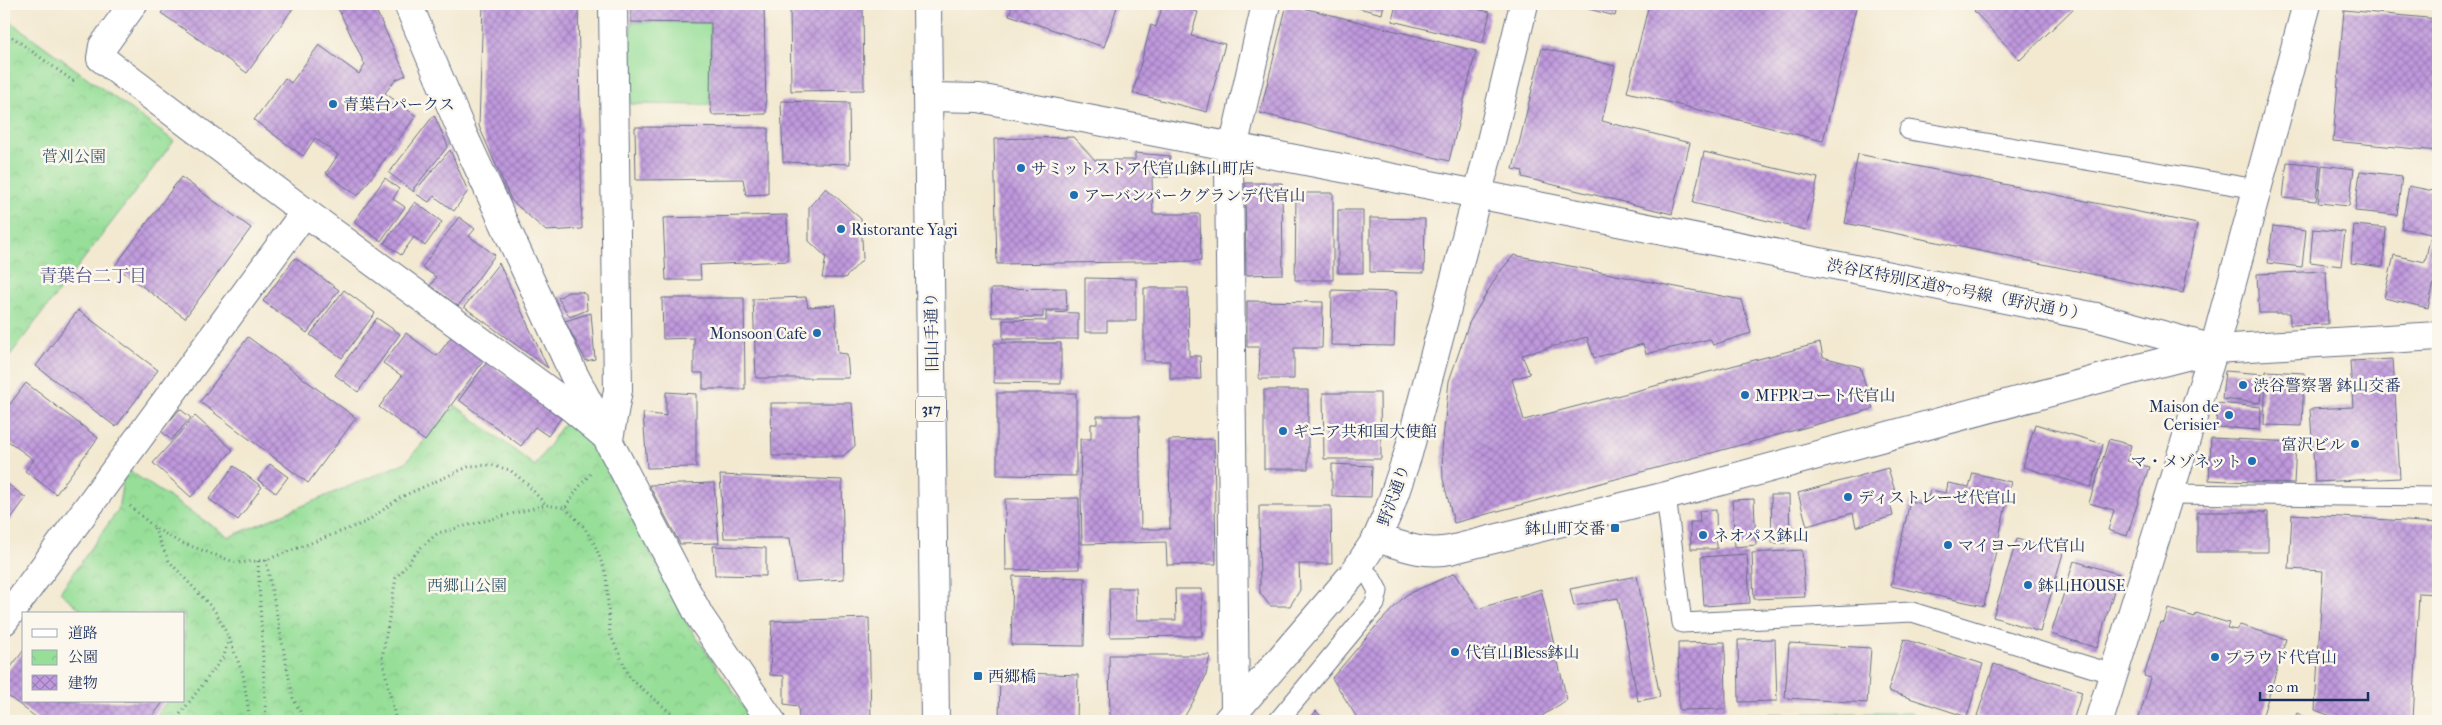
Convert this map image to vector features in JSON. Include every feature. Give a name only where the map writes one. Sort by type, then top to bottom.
[{"type":"street","points":[[133,4],[103,46],[101,58],[305,212],[572,408],[613,447]]},
{"type":"street","points":[[408,4],[462,132],[568,364],[613,447],[700,617],[771,721]]},
{"type":"street","points":[[613,4],[618,390],[613,447]]},
{"type":"street","name":"旧山手通り","points":[[928,4],[935,721]]},
{"type":"street","points":[[1231,716],[1229,166],[1266,4]]},
{"type":"street","name":"野沢通り","points":[[1231,716],[1359,566],[1377,538],[1408,454],[1477,194],[1524,4]]},
{"type":"street","points":[[2100,721],[2214,350],[2307,4]]},
{"type":"street","name":"渋谷区特別区道870号線（野沢通り）","points":[[929,98],[979,98],[1477,194],[2096,317],[2214,350],[2438,336]]},
{"type":"street","points":[[4,620],[305,212]]},
{"type":"street","points":[[1377,538],[1418,551],[1440,552],[1666,496],[2133,369],[2214,350]]},
{"type":"lane","points":[[1909,130],[2257,189]]},
{"type":"lane","points":[[2170,494],[2438,496]]},
{"type":"lane","points":[[1666,496],[1682,623],[1912,612],[2113,674]]},
{"type":"lane","points":[[1278,721],[1375,604],[1378,591],[1371,578],[1359,566]]},
{"type":"path","points":[[4,30],[73,81],[101,58]]},
{"type":"path","points":[[565,508],[579,487],[613,447]]},
{"type":"path","points":[[105,484],[154,527],[177,541],[238,563],[266,560],[366,522],[401,497],[470,466],[491,465],[510,470],[527,484],[546,505]]},
{"type":"path","points":[[396,721],[382,658],[396,578],[420,548],[438,534],[546,505],[565,508],[584,527],[595,545],[606,574],[610,634],[630,678],[680,721]]},
{"type":"path","points":[[154,527],[169,561],[215,611],[243,674],[250,721]]},
{"type":"path","points":[[266,560],[293,698],[305,721]]},
{"type":"path","points":[[258,561],[266,721]]},
{"type":"path","points":[[175,721],[224,656],[228,638]]},
{"type":"green space","name":"菅刈公園","points":[[4,17],[174,141],[4,363]]},
{"type":"green space","points":[[631,22],[711,23],[710,105],[630,104]]},
{"type":"green space","name":"西郷山公園","points":[[455,405],[535,466],[567,419],[589,435],[688,625],[753,721],[153,721],[166,702],[185,702],[185,612],[84,612],[60,592],[118,510],[125,468],[229,537],[406,462]]},
{"type":"green space","points":[[1911,713],[1943,721],[1636,721],[1678,714]]},
{"type":"building","points":[[168,4],[296,4],[247,73],[161,13]]},
{"type":"building","name":"青葉台パークス","points":[[336,4],[373,4],[406,75],[395,80],[385,93],[416,116],[358,196],[326,173],[338,155],[315,138],[303,156],[254,120],[285,78],[291,83],[319,45],[359,74],[365,65]]},
{"type":"building","points":[[483,4],[578,4],[582,229],[546,231],[511,200],[479,126]]},
{"type":"building","points":[[631,4],[764,4],[766,114],[712,115],[710,105],[711,23],[631,22]]},
{"type":"building","points":[[790,4],[863,4],[864,90],[791,91]]},
{"type":"building","points":[[1013,4],[1118,4],[1104,47],[1009,15]]},
{"type":"building","points":[[1163,4],[1198,12],[1191,36],[1225,44],[1207,112],[1133,93],[1151,25],[1156,27]]},
{"type":"building","points":[[1287,4],[1476,51],[1449,161],[1260,113]]},
{"type":"building","points":[[1343,4],[1384,4],[1382,14]]},
{"type":"building","points":[[1396,4],[1454,4],[1490,12],[1483,43],[1392,21]]},
{"type":"building","points":[[1570,4],[1618,4],[1615,16]]},
{"type":"building","points":[[1649,4],[1857,4],[1823,141],[1627,92]]},
{"type":"building","points":[[1981,4],[2078,4],[2020,60],[1974,11]]},
{"type":"building","points":[[2344,10],[2438,19],[2438,151],[2333,141]]},
{"type":"building","points":[[1542,48],[1615,66],[1602,121],[1690,143],[1672,214],[1522,177],[1523,171],[1513,169]]},
{"type":"building","points":[[781,101],[849,103],[850,164],[783,162]]},
{"type":"building","points":[[434,115],[448,146],[414,188],[414,192],[389,173]]},
{"type":"building","points":[[635,127],[768,128],[768,194],[746,195],[743,179],[636,180]]},
{"type":"building","name":"アーバンパークグランデ代官山","points":[[1073,137],[1095,160],[1135,160],[1135,153],[1170,156],[1169,177],[1152,177],[1153,214],[1200,214],[1201,261],[997,264],[994,139]]},
{"type":"building","points":[[450,150],[468,191],[454,211],[434,196],[429,202],[416,194],[420,185]]},
{"type":"building","points":[[1704,152],[1818,178],[1806,230],[1693,203]]},
{"type":"building","points":[[1858,154],[2197,224],[2183,293],[1845,223]]},
{"type":"building","points":[[2287,162],[2320,165],[2316,201],[2283,198]]},
{"type":"building","points":[[2322,165],[2354,169],[2349,206],[2318,203]]},
{"type":"building","points":[[2360,171],[2402,176],[2397,215],[2355,211]]},
{"type":"building","points":[[181,177],[251,228],[185,318],[115,266]]},
{"type":"building","points":[[385,178],[399,189],[393,199],[405,207],[381,241],[354,222]]},
{"type":"building","points":[[1245,183],[1282,183],[1283,274],[1246,275]]},
{"type":"building","points":[[2409,186],[2438,192],[2438,284],[2434,283],[2428,308],[2384,298],[2394,255],[2425,262],[2431,234],[2401,228]]},
{"type":"building","points":[[826,188],[861,219],[863,259],[845,278],[822,278],[826,257],[809,241],[809,207]]},
{"type":"building","points":[[1296,193],[1333,193],[1333,280],[1295,280]]},
{"type":"building","points":[[415,202],[442,222],[425,246],[414,237],[401,255],[384,243]]},
{"type":"building","points":[[1338,210],[1363,210],[1363,273],[1338,273]]},
{"type":"building","points":[[787,215],[788,261],[700,265],[701,280],[666,280],[663,218]]},
{"type":"building","points":[[459,217],[475,229],[469,236],[495,255],[458,306],[430,286],[436,277],[422,267]]},
{"type":"building","points":[[1370,218],[1425,219],[1424,273],[1370,272]]},
{"type":"building","points":[[2354,225],[2386,228],[2383,267],[2351,263]]},
{"type":"building","points":[[2273,226],[2306,230],[2302,267],[2268,263]]},
{"type":"building","points":[[2313,229],[2345,232],[2341,266],[2310,262]]},
{"type":"building","name":"MFPRコート代官山","points":[[1514,255],[1742,300],[1751,333],[1713,345],[1710,339],[1646,354],[1643,344],[1594,358],[1587,337],[1522,355],[1530,374],[1512,379],[1524,420],[1820,343],[1823,357],[1860,367],[1873,409],[1454,523],[1443,479],[1442,449],[1449,381],[1469,323],[1498,274]]},
{"type":"building","points":[[295,258],[339,290],[307,333],[263,301]]},
{"type":"building","points":[[499,263],[548,368],[464,307]]},
{"type":"building","points":[[2326,271],[2328,324],[2290,325],[2290,313],[2259,313],[2257,274]]},
{"type":"building","points":[[1085,278],[1136,279],[1136,321],[1107,321],[1107,332],[1085,332]]},
{"type":"building","points":[[1066,288],[1067,310],[1043,310],[1043,317],[992,317],[991,289]]},
{"type":"building","points":[[1144,288],[1188,288],[1189,356],[1200,356],[1201,379],[1170,379],[1170,361],[1144,361]]},
{"type":"building","points":[[344,290],[375,313],[342,358],[310,335]]},
{"type":"building","points":[[1332,290],[1396,292],[1394,346],[1331,345]]},
{"type":"building","points":[[568,292],[582,292],[586,295],[587,310],[570,317],[558,298]]},
{"type":"building","points":[[806,297],[808,307],[835,305],[838,353],[847,354],[849,378],[756,378],[753,299]]},
{"type":"building","points":[[662,298],[744,298],[745,389],[703,389],[703,373],[694,373],[694,338],[663,339]]},
{"type":"building","points":[[1247,301],[1323,302],[1322,348],[1294,348],[1294,379],[1259,379],[1260,347],[1247,347]]},
{"type":"building","points":[[78,310],[158,370],[116,427],[36,366]]},
{"type":"building","points":[[1046,312],[1078,313],[1078,339],[1003,339],[1003,320],[1046,321]]},
{"type":"building","points":[[591,313],[595,359],[586,361],[565,321]]},
{"type":"building","points":[[377,318],[400,334],[358,392],[335,375]]},
{"type":"building","points":[[406,333],[437,356],[452,336],[484,360],[425,441],[379,407],[402,376],[383,363]]},
{"type":"building","points":[[248,337],[356,418],[308,483],[200,402]]},
{"type":"building","points":[[994,343],[1061,343],[1061,384],[994,383]]},
{"type":"building","name":"富沢ビル","points":[[2393,359],[2400,478],[2315,482],[2310,409],[2353,407],[2350,361]]},
{"type":"building","points":[[487,362],[561,418],[548,436],[535,427],[521,446],[459,400]]},
{"type":"building","points":[[2225,371],[2264,374],[2261,403],[2222,399]]},
{"type":"building","points":[[2266,371],[2304,373],[2302,426],[2264,425]]},
{"type":"building","points":[[26,383],[98,438],[56,494],[25,471],[34,460],[4,438],[4,412]]},
{"type":"building","points":[[1264,390],[1308,390],[1308,469],[1264,469]]},
{"type":"building","points":[[666,392],[696,394],[696,467],[647,468],[643,413],[666,416]]},
{"type":"building","points":[[997,393],[1076,393],[1076,476],[997,475]]},
{"type":"building","points":[[1323,393],[1380,393],[1381,459],[1324,459]]},
{"type":"building","points":[[771,403],[852,403],[855,446],[843,456],[772,456]]},
{"type":"building","points":[[2217,403],[2261,407],[2260,430],[2216,427]]},
{"type":"building","points":[[180,409],[191,418],[171,440],[161,431]]},
{"type":"building","points":[[195,416],[233,450],[191,497],[153,463]]},
{"type":"building","points":[[1097,416],[1139,416],[1141,529],[1170,529],[1169,440],[1214,439],[1216,564],[1167,565],[1166,542],[1082,544],[1080,439],[1091,439],[1091,424],[1097,424]]},
{"type":"building","points":[[2035,424],[2103,444],[2091,487],[2023,467]]},
{"type":"building","name":"マ・メゾネット","points":[[2211,438],[2296,442],[2294,484],[2209,480]]},
{"type":"building","points":[[2109,439],[2131,445],[2127,461],[2149,467],[2127,536],[2108,530],[2114,510],[2089,503]]},
{"type":"building","points":[[270,464],[288,477],[276,493],[258,480]]},
{"type":"building","points":[[1332,464],[1372,466],[1371,497],[1332,496]]},
{"type":"building","points":[[234,466],[262,487],[238,520],[209,499]]},
{"type":"building","name":"ディストレーゼ代官山","points":[[1888,468],[1898,501],[1890,503],[1893,516],[1856,527],[1853,513],[1807,526],[1798,493]]},
{"type":"building","name":"マイヨール代官山","points":[[1973,473],[2011,482],[1984,606],[1891,586],[1910,501],[1926,505],[1930,490],[1946,493],[1948,483],[1969,487]]},
{"type":"building","points":[[720,475],[842,480],[844,579],[796,582],[790,538],[724,538]]},
{"type":"building","points":[[4,481],[26,498],[4,528]]},
{"type":"building","points":[[714,483],[719,543],[680,544],[649,485]]},
{"type":"building","points":[[1771,495],[1789,495],[1790,543],[1772,543]]},
{"type":"building","points":[[1079,498],[1079,569],[1006,570],[1005,499]]},
{"type":"building","points":[[1754,499],[1756,545],[1735,547],[1732,500]]},
{"type":"building","points":[[1259,506],[1331,506],[1332,564],[1299,564],[1300,590],[1290,606],[1270,606],[1260,593]]},
{"type":"building","name":"ネオパス鉢山","points":[[1716,510],[1717,549],[1691,549],[1690,522],[1700,522],[1699,511]]},
{"type":"building","points":[[2197,512],[2268,512],[2268,552],[2197,552]]},
{"type":"building","points":[[2292,514],[2438,523],[2438,594],[2419,593],[2413,721],[2344,721],[2315,710],[2323,571],[2289,569]]},
{"type":"building","name":"鉢山HOUSE","points":[[2017,539],[2063,553],[2040,632],[1993,617]]},
{"type":"building","points":[[713,546],[766,548],[766,576],[715,575]]},
{"type":"building","points":[[1802,550],[1805,597],[1754,599],[1752,553]]},
{"type":"building","points":[[1747,554],[1750,603],[1704,606],[1701,557]]},
{"type":"building","points":[[2074,561],[2119,574],[2097,648],[2051,634]]},
{"type":"building","name":"代官山Bless鉢山","points":[[1455,573],[1478,609],[1541,589],[1567,700],[1534,721],[1359,721],[1332,678],[1376,626],[1406,595]]},
{"type":"building","points":[[1013,576],[1085,578],[1084,646],[1011,645]]},
{"type":"building","points":[[1637,576],[1660,697],[1638,701],[1618,598],[1574,606],[1570,589]]},
{"type":"building","points":[[1109,588],[1136,588],[1137,620],[1176,620],[1175,589],[1202,589],[1202,636],[1110,637]]},
{"type":"building","name":"プラウド代官山","points":[[2168,609],[2195,617],[2196,613],[2229,623],[2227,628],[2236,630],[2240,625],[2286,639],[2261,721],[2138,721],[2151,678],[2144,676],[2160,622],[2164,623]]},
{"type":"building","points":[[869,618],[871,721],[799,721],[798,706],[784,704],[784,676],[770,675],[772,621]]},
{"type":"building","points":[[1775,639],[1777,701],[1739,702],[1738,640]]},
{"type":"building","points":[[1904,639],[1983,664],[1967,717],[1888,691]]},
{"type":"building","points":[[1725,642],[1726,709],[1679,710],[1678,643]]},
{"type":"building","points":[[1789,643],[1871,648],[1867,703],[1785,698]]},
{"type":"building","points":[[22,653],[22,702],[163,702],[149,721],[41,721],[4,693],[4,676]]},
{"type":"building","points":[[1109,655],[1210,655],[1206,675],[1182,721],[1110,721]]},
{"type":"building","points":[[1994,664],[2082,692],[2073,721],[1993,721],[1977,716]]},
{"type":"building","points":[[1000,672],[1078,675],[1077,721],[999,721]]},
{"type":"building","points":[[1316,711],[1326,721],[1308,721]]},
{"type":"building","points":[[2297,713],[2313,721],[2293,721]]},
{"type":"place","name":"青葉台パークス","points":[[333,104]]},
{"type":"place","name":"サミットストア代官山鉢山町店","points":[[1021,168]]},
{"type":"place","name":"アーバンパークグランデ代官山","points":[[1074,195]]},
{"type":"place","name":"Ristorante Yagi","points":[[841,229]]},
{"type":"place","name":"Monsoon Cafe","points":[[817,333]]},
{"type":"place","name":"渋谷警察署 鉢山交番","points":[[2243,385]]},
{"type":"place","name":"MFPRコート代官山","points":[[1745,395]]},
{"type":"place","name":"Maison de Cerisier","points":[[2229,415]]},
{"type":"place","name":"ギニア共和国大使館","points":[[1283,431]]},
{"type":"place","name":"富沢ビル","points":[[2355,444]]},
{"type":"place","name":"マ・メゾネット","points":[[2252,461]]},
{"type":"place","name":"ディストレーゼ代官山","points":[[1848,497]]},
{"type":"place","name":"鉢山町交番","points":[[1615,528]]},
{"type":"place","name":"ネオパス鉢山","points":[[1703,535]]},
{"type":"place","name":"マイヨール代官山","points":[[1948,545]]},
{"type":"place","name":"鉢山HOUSE","points":[[2028,585]]},
{"type":"place","name":"代官山Bless鉢山","points":[[1455,652]]},
{"type":"place","name":"プラウド代官山","points":[[2215,657]]},
{"type":"place","name":"西郷橋","points":[[978,676]]},
{"type":"district","name":"青葉台二丁目","points":[[93,276]]}]
